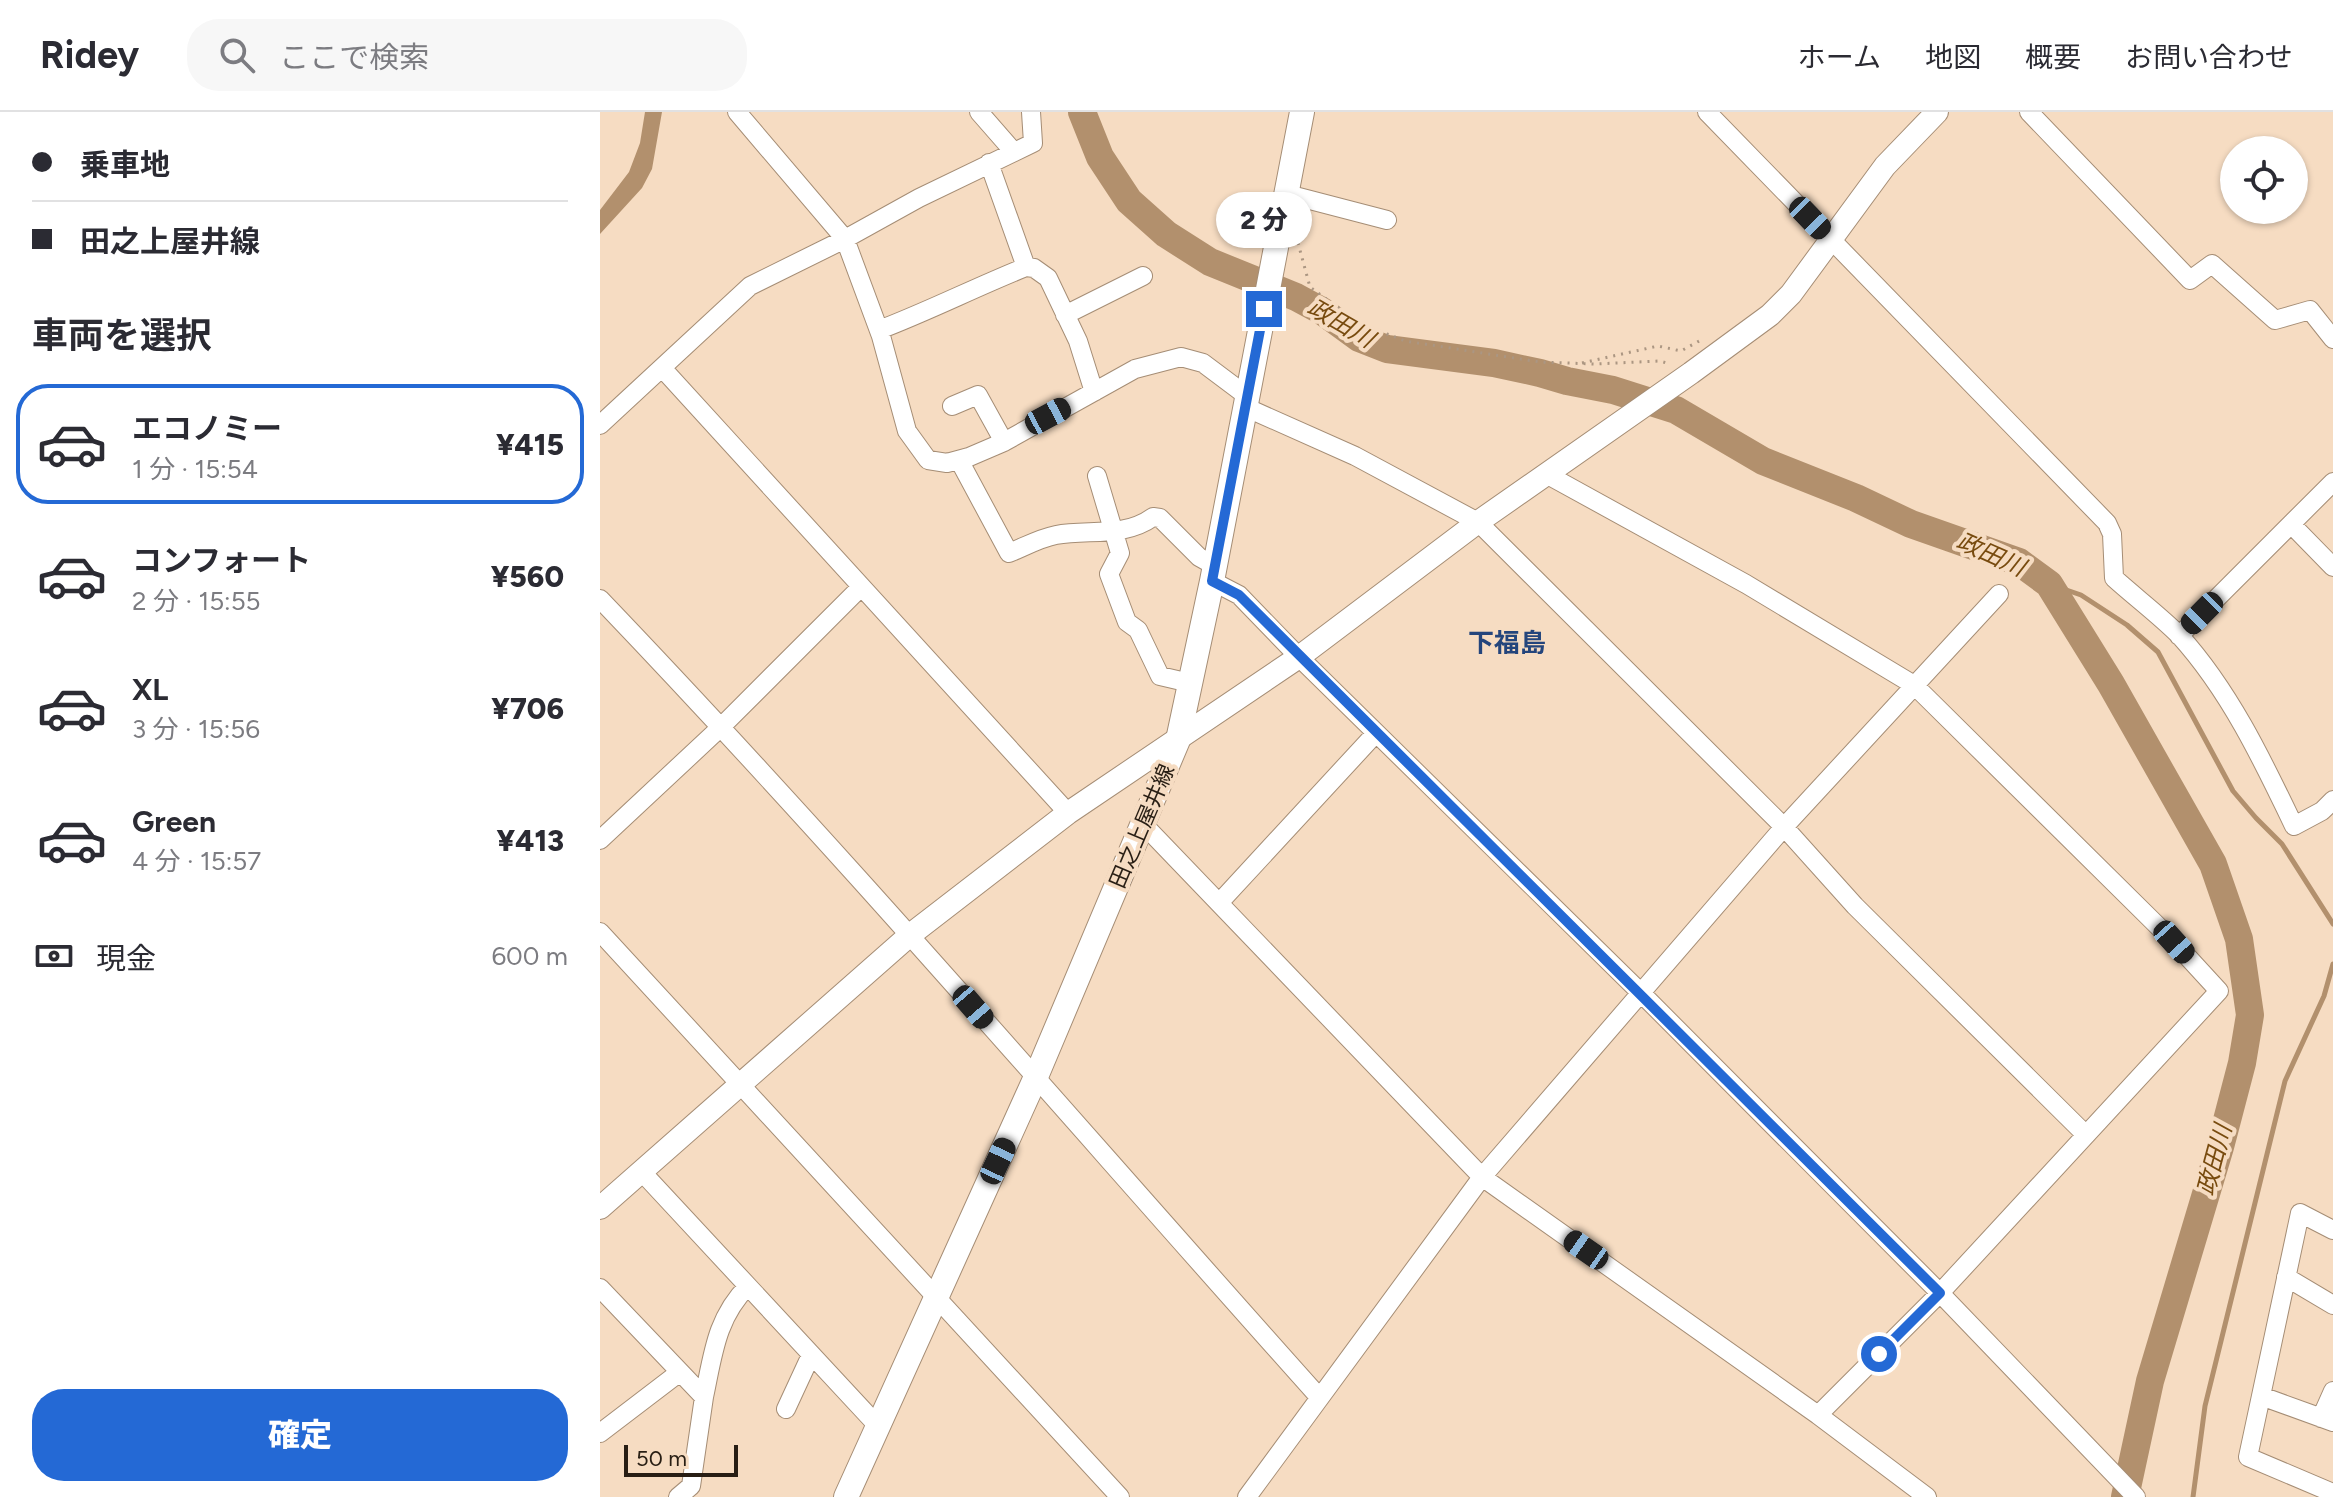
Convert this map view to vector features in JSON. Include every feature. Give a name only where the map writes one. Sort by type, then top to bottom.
[{"type":"main road","name":"田之上屋井線","points":[[846,1497],[1035,1079],[1178,740],[1302,112]]},
{"type":"street","points":[[737,112],[845,239],[879,330],[907,431],[928,460],[947,463],[1004,442],[1135,369],[1181,357],[1203,363],[1246,402],[1478,522],[1784,827],[1855,906],[2085,1134]]},
{"type":"street","points":[[979,112],[1014,152]]},
{"type":"street","points":[[600,425],[750,286],[1033,143],[1031,112]]},
{"type":"street","points":[[1707,112],[2107,523],[2112,534],[2114,578],[2179,636],[2226,698],[2255,745],[2294,826],[2322,811],[2333,800]]},
{"type":"street","points":[[600,1208],[910,935],[1068,813],[1299,657],[1478,522],[1770,315],[1791,294],[1885,166],[1937,112]]},
{"type":"street","points":[[2029,112],[2190,280],[2212,264],[2275,320],[2310,310],[2333,339]]},
{"type":"street","points":[[989,163],[1026,267]]},
{"type":"street","points":[[1287,194],[1387,220]]},
{"type":"street","points":[[879,330],[925,313],[959,294],[1026,267],[1034,268],[1048,278],[1078,341],[1094,392]]},
{"type":"street","points":[[1065,315],[1143,276]]},
{"type":"street","points":[[663,369],[1068,813]]},
{"type":"street","points":[[952,406],[978,395],[1004,442]]},
{"type":"street","points":[[959,460],[1009,553],[1056,535],[1114,532],[1145,523],[1153,517],[1160,518],[1641,993],[1940,1293],[2136,1497]]},
{"type":"street","points":[[1546,474],[1746,584],[1914,685],[2011,778],[2219,991],[1940,1293],[1818,1415]]},
{"type":"street","points":[[1097,476],[1120,553],[1109,574],[1127,622],[1138,630],[1160,676],[1190,683]]},
{"type":"street","points":[[2179,636],[2333,482]]},
{"type":"street","points":[[2291,524],[2333,567]]},
{"type":"street","points":[[600,840],[722,726],[860,588]]},
{"type":"street","points":[[1247,1497],[1482,1177],[1784,827],[1999,594]]},
{"type":"street","points":[[600,599],[722,726],[1319,1397]]},
{"type":"street","points":[[1219,903],[1376,733]]},
{"type":"street","points":[[1143,824],[1482,1177],[1818,1415],[1927,1497]]},
{"type":"street","points":[[600,932],[1120,1497]]},
{"type":"street","points":[[642,1172],[877,1425]]},
{"type":"street","points":[[2333,1230],[2300,1213],[2248,1457],[2333,1493]]},
{"type":"street","points":[[2286,1277],[2333,1305]]},
{"type":"street","points":[[691,1493],[704,1397],[719,1326],[737,1297],[748,1286]]},
{"type":"street","points":[[600,1288],[704,1397]]},
{"type":"street","points":[[786,1409],[811,1355]]},
{"type":"street","points":[[600,1433],[680,1372]]},
{"type":"street","points":[[2261,1396],[2327,1420],[2333,1391]]},
{"type":"path","points":[[1281,222],[1298,228],[1298,250],[1310,287],[1359,323],[1405,341],[1540,362],[1660,361],[1692,373]]},
{"type":"path","points":[[1576,364],[1658,346],[1681,351],[1710,335]]},
{"type":"shaded area","points":[[645,112],[662,112],[652,169],[642,188],[600,234],[600,210],[629,172],[640,143]]},
{"type":"waterway","name":"政田川","points":[[1082,112],[1100,157],[1129,201],[1166,234],[1210,262],[1296,297],[1322,311],[1359,338],[1387,349],[1494,363],[1540,373],[1613,390],[1676,410],[1763,461],[1911,524],[2019,562],[2049,584],[2111,684],[2213,864],[2239,939],[2250,1015],[2242,1063],[2220,1147],[2150,1381],[2125,1497]]},
{"type":"waterway","points":[[2049,584],[2081,595],[2127,625],[2158,652],[2233,791],[2282,844],[2333,924]]},
{"type":"waterway","points":[[2193,1497],[2205,1406],[2285,1081],[2324,996],[2333,964]]},
{"type":"district","name":"下福島","points":[[1507,643]]},
{"type":"route","points":[[1264,309],[1212,581],[1239,595],[1940,1293],[1879,1354]]}]
